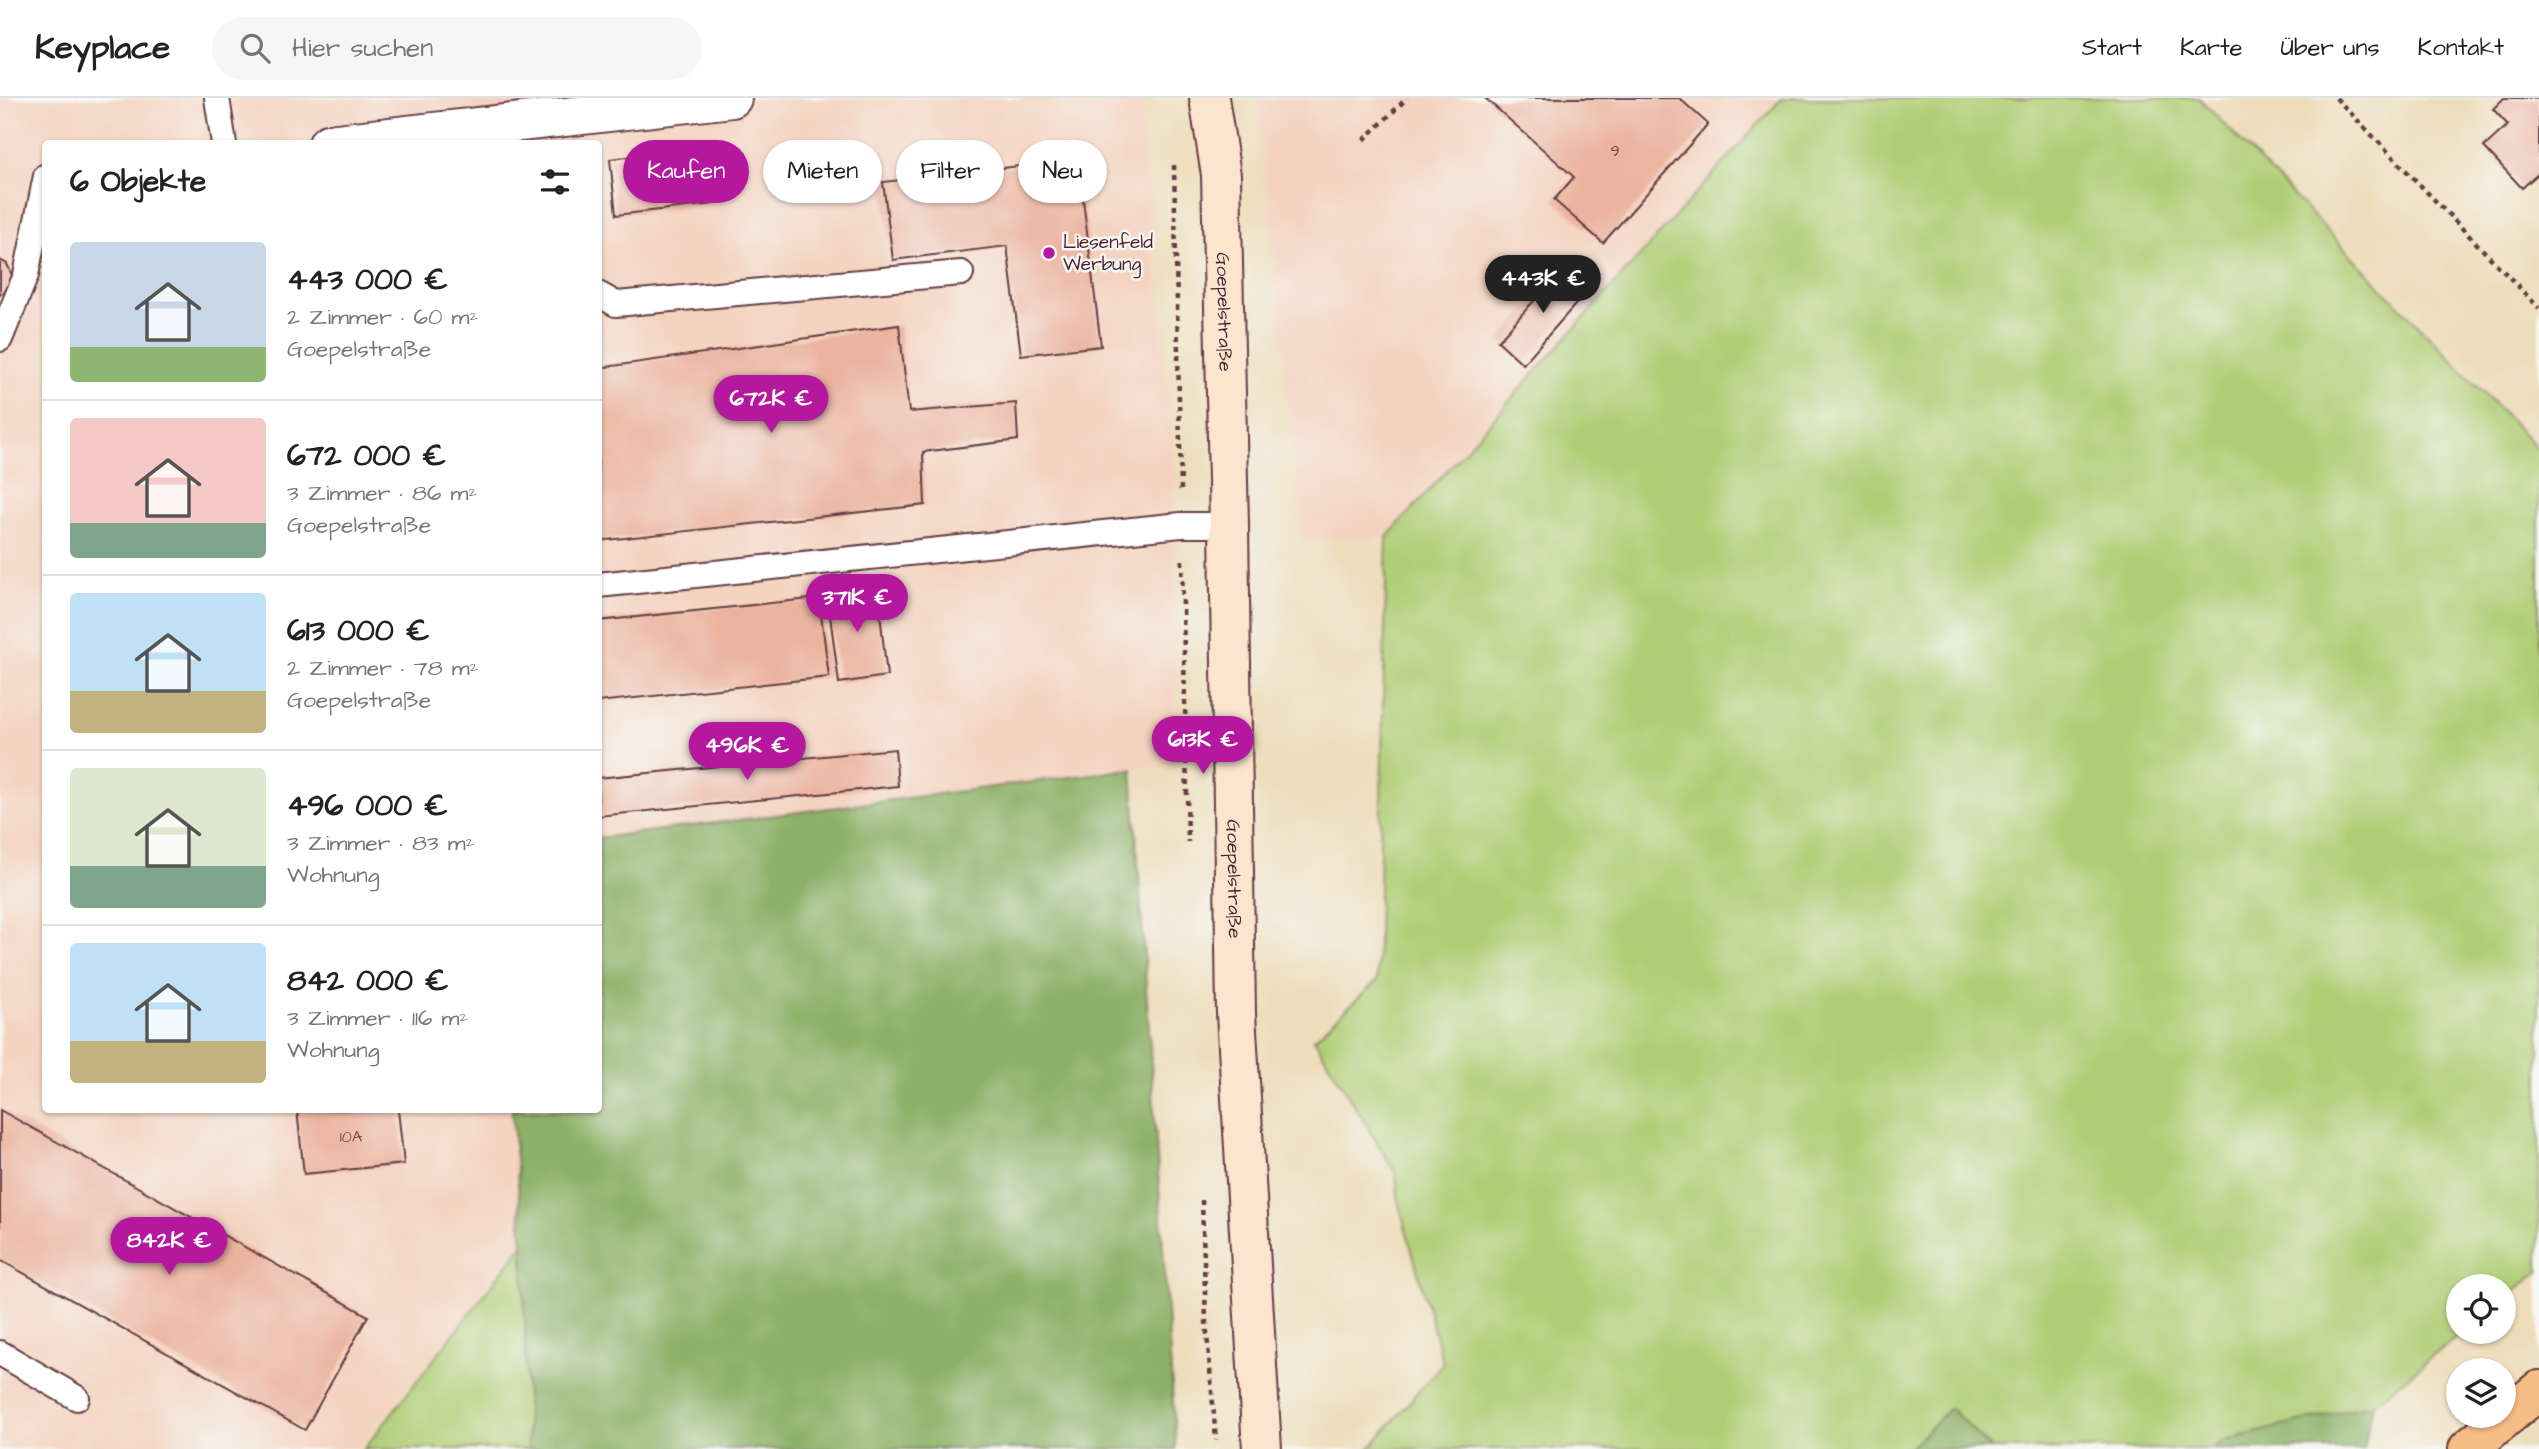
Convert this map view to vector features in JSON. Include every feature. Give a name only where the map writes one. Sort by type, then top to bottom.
[{"type":"main road","points":[[2468,1449],[2539,1390]]},
{"type":"street","name":"Goepelstraße","points":[[1209,98],[1221,175],[1236,1014],[1262,1449]]},
{"type":"street","points":[[394,140],[544,131],[718,99]]},
{"type":"lane","points":[[217,98],[222,140]]},
{"type":"lane","points":[[0,340],[26,275],[42,196]]},
{"type":"lane","points":[[602,297],[615,304],[961,273]]},
{"type":"lane","points":[[602,585],[1181,525],[1229,525]]},
{"type":"lane","points":[[0,1353],[76,1398]]},
{"type":"path","points":[[1364,140],[1407,98]]},
{"type":"path","points":[[2336,98],[2539,308]]},
{"type":"shaded area","points":[[0,98],[1140,98],[1176,486],[1175,763],[602,838],[602,140],[42,140],[42,1113],[512,1113],[523,1245],[357,1449],[0,1449]]},
{"type":"shaded area","points":[[1257,98],[1782,98],[1387,537],[1302,540]]},
{"type":"green space","points":[[1782,98],[2199,98],[2539,450],[2539,1271],[2516,1289],[2516,1274],[2446,1274],[2448,1344],[2373,1404],[2222,1441],[2214,1449],[1992,1449],[1950,1408],[1909,1449],[1369,1449],[1443,1363],[1399,1204],[1396,1174],[1314,1039],[1377,981],[1387,537]]},
{"type":"green space","points":[[1132,769],[1176,1449],[528,1449],[523,1245],[512,1113],[602,1113],[602,838]]},
{"type":"green space","points":[[523,1245],[528,1449],[364,1449]]},
{"type":"green space","points":[[2373,1404],[2364,1449],[2214,1449],[2222,1441]]},
{"type":"green space","points":[[1950,1408],[1991,1449],[1909,1449]]},
{"type":"building","points":[[1485,98],[1679,98],[1708,124],[1603,243],[1554,200],[1574,177]]},
{"type":"building","points":[[2504,98],[2539,98],[2539,173],[2522,188],[2484,147],[2508,125],[2493,109]]},
{"type":"building","points":[[623,158],[623,203],[712,204],[616,215],[610,159]]},
{"type":"building","name":"Liesenfeld Werbung","points":[[1018,166],[1018,203],[1083,203],[1101,346],[1021,355],[1007,246],[893,260],[883,182],[896,180],[896,203],[1004,203],[1004,168]]},
{"type":"building","points":[[0,260],[7,264],[12,275],[10,287],[0,295]]},
{"type":"building","points":[[1564,267],[1589,289],[1523,364],[1498,341]]},
{"type":"building","points":[[899,325],[909,412],[1016,403],[1018,440],[923,452],[925,505],[602,541],[602,367]]},
{"type":"building","points":[[877,586],[887,676],[839,683],[827,593]]},
{"type":"building","points":[[819,598],[829,677],[602,702],[602,621]]},
{"type":"building","points":[[895,749],[898,786],[602,816],[602,778]]},
{"type":"building","points":[[0,1110],[368,1316],[305,1430],[0,1260]]},
{"type":"building","points":[[297,1113],[398,1113],[404,1164],[304,1174]]},
{"type":"place","name":"Liesenfeld Werbung","points":[[1049,253]]}]
